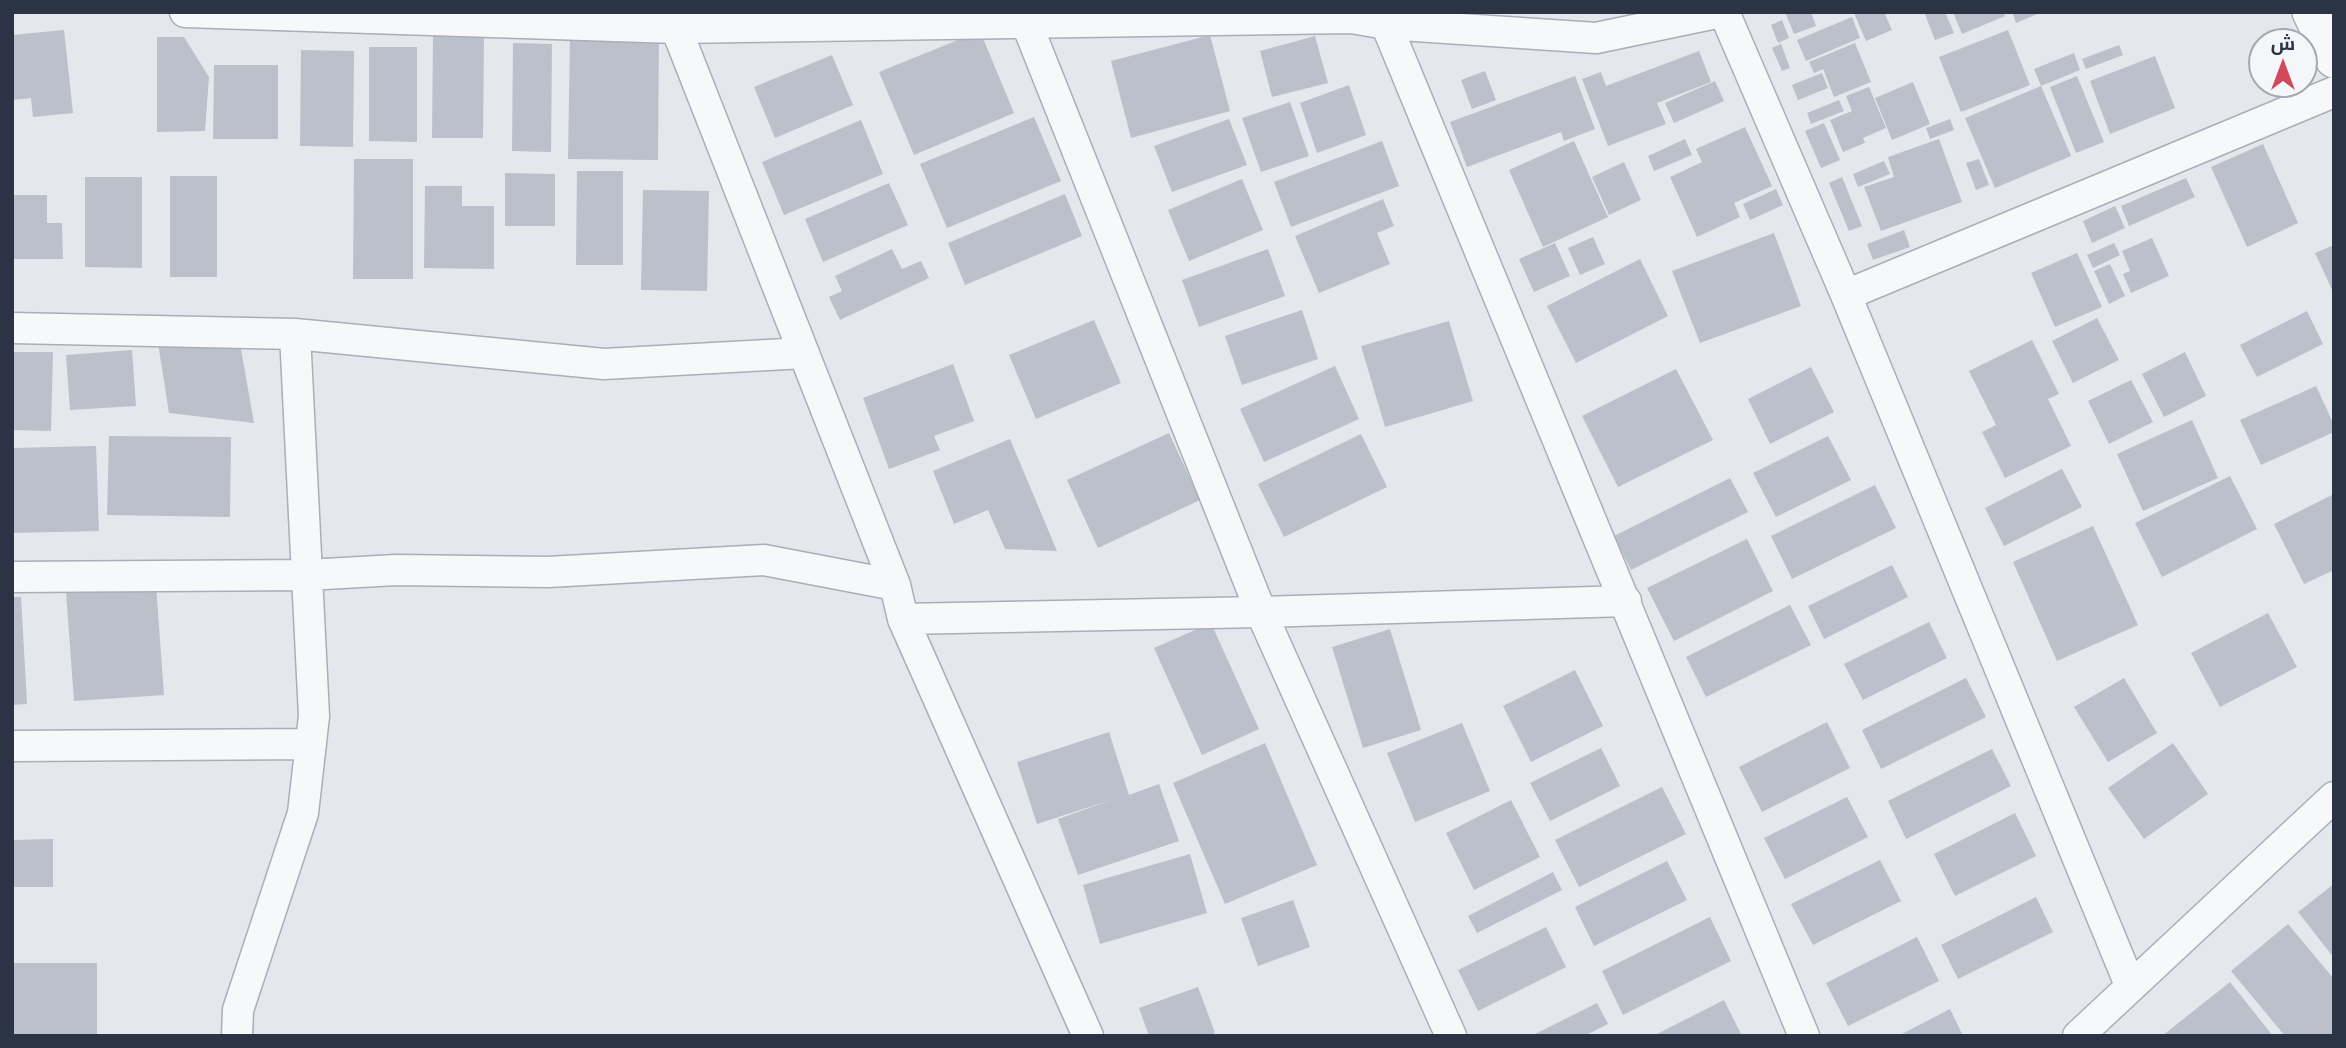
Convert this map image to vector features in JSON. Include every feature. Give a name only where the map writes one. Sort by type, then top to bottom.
[{"type":"street","points":[[185,12],[676,28],[1350,15],[1387,24],[1596,38],[1722,12],[1846,295],[2130,985]]},
{"type":"street","points":[[2311,12],[2334,59]]},
{"type":"street","points":[[1026,22],[1261,612],[1451,1036]]},
{"type":"street","points":[[1387,24],[1804,1036]]},
{"type":"street","points":[[676,28],[895,585],[903,619],[1088,1036]]},
{"type":"street","points":[[1846,295],[2334,92]]},
{"type":"street","points":[[12,328],[295,334],[604,364],[804,353]]},
{"type":"street","points":[[237,1036],[238,1010],[303,813],[314,716],[295,334]]},
{"type":"street","points":[[12,577],[307,575],[396,570],[548,572],[764,560],[895,585]]},
{"type":"street","points":[[903,619],[1626,601]]},
{"type":"street","points":[[12,746],[311,744]]},
{"type":"street","points":[[2078,1036],[2334,797]]},
{"type":"building","points":[[1785,12],[1811,12],[1816,26],[1794,34]]},
{"type":"building","points":[[1884,12],[1892,30],[1866,41],[1854,13]]},
{"type":"building","points":[[1924,12],[1945,12],[1954,33],[1935,40]]},
{"type":"building","points":[[1953,12],[2003,12],[2005,16],[1962,34]]},
{"type":"building","points":[[2012,12],[2042,12],[2016,23]]},
{"type":"building","points":[[1852,17],[1860,38],[1806,61],[1797,40]]},
{"type":"building","points":[[1782,20],[1789,38],[1778,43],[1771,25]]},
{"type":"building","points":[[64,30],[73,113],[33,117],[31,98],[12,100],[12,35]]},
{"type":"building","points":[[2008,30],[2030,85],[1961,112],[1939,57]]},
{"type":"building","points":[[980,31],[1014,113],[914,155],[879,72]]},
{"type":"building","points":[[570,34],[659,35],[658,160],[568,159]]},
{"type":"building","points":[[1210,35],[1230,111],[1131,138],[1111,61]]},
{"type":"building","points":[[433,36],[484,36],[483,138],[432,138]]},
{"type":"building","points":[[1315,36],[1328,83],[1272,97],[1260,51]]},
{"type":"building","points":[[157,37],[184,37],[209,77],[205,131],[157,132]]},
{"type":"building","points":[[513,43],[552,44],[551,152],[512,151]]},
{"type":"building","points":[[1855,43],[1871,82],[1834,97],[1823,69],[1814,73],[1809,62]]},
{"type":"building","points":[[1781,44],[1790,68],[1782,71],[1772,48]]},
{"type":"building","points":[[2119,45],[2123,55],[2086,69],[2082,59]]},
{"type":"building","points":[[369,47],[417,47],[417,142],[369,141]]},
{"type":"building","points":[[301,50],[354,51],[353,147],[300,146]]},
{"type":"building","points":[[1699,51],[1711,82],[1657,103],[1666,124],[1608,146],[1582,79],[1601,72],[1606,86]]},
{"type":"building","points":[[2074,53],[2080,70],[2041,86],[2034,69]]},
{"type":"building","points":[[832,55],[853,105],[775,138],[754,87]]},
{"type":"building","points":[[2155,56],[2175,108],[2110,134],[2090,81]]},
{"type":"building","points":[[214,65],[278,65],[278,139],[213,139]]},
{"type":"building","points":[[1485,71],[1496,100],[1472,109],[1461,80]]},
{"type":"building","points":[[1822,73],[1828,88],[1798,100],[1792,85]]},
{"type":"building","points":[[1575,76],[1595,129],[1564,141],[1561,132],[1467,167],[1450,122]]},
{"type":"building","points":[[2077,76],[2104,142],[2076,153],[2050,87]]},
{"type":"building","points":[[1715,81],[1724,101],[1674,123],[1665,103]]},
{"type":"building","points":[[1913,82],[1930,124],[1892,140],[1875,98]]},
{"type":"building","points":[[1349,85],[1366,135],[1317,153],[1300,103]]},
{"type":"building","points":[[2041,86],[2071,156],[1995,188],[1965,118]]},
{"type":"building","points":[[1869,87],[1886,128],[1863,138],[1865,143],[1843,152],[1830,120],[1852,111],[1846,96]]},
{"type":"building","points":[[1839,100],[1844,111],[1811,124],[1807,113]]},
{"type":"building","points":[[1290,102],[1309,156],[1261,172],[1242,118]]},
{"type":"building","points":[[1034,117],[1061,181],[947,228],[920,164]]},
{"type":"building","points":[[1229,119],[1247,165],[1172,192],[1154,146]]},
{"type":"building","points":[[1950,119],[1954,130],[1930,139],[1926,128]]},
{"type":"building","points":[[861,120],[883,174],[784,215],[762,162]]},
{"type":"building","points":[[1824,123],[1840,160],[1821,168],[1805,131]]},
{"type":"building","points":[[1745,127],[1772,186],[1734,203],[1740,217],[1697,237],[1670,177],[1702,162],[1696,149]]},
{"type":"building","points":[[1685,139],[1692,155],[1654,171],[1648,156]]},
{"type":"building","points":[[1939,139],[1962,202],[1881,231],[1864,187],[1894,177],[1888,157]]},
{"type":"building","points":[[1382,141],[1399,186],[1291,227],[1274,182]]},
{"type":"building","points":[[1574,141],[1608,217],[1543,247],[1509,170]]},
{"type":"building","points":[[2263,144],[2298,223],[2247,247],[2211,167]]},
{"type":"building","points":[[354,159],[413,159],[413,279],[353,279]]},
{"type":"building","points":[[1979,159],[1989,185],[1976,190],[1966,163]]},
{"type":"building","points":[[1884,161],[1890,174],[1858,187],[1853,174]]},
{"type":"building","points":[[1624,162],[1641,200],[1609,215],[1592,177]]},
{"type":"building","points":[[577,171],[623,171],[623,265],[576,265]]},
{"type":"building","points":[[505,173],[555,174],[555,226],[505,226]]},
{"type":"building","points":[[170,176],[217,176],[217,277],[170,277]]},
{"type":"building","points":[[85,177],[142,177],[142,268],[85,267]]},
{"type":"building","points":[[1842,177],[1862,226],[1849,231],[1829,183]]},
{"type":"building","points":[[2186,178],[2195,197],[2129,226],[2121,206]]},
{"type":"building","points":[[1242,179],[1263,230],[1189,261],[1168,210]]},
{"type":"building","points":[[889,183],[908,225],[823,262],[805,219]]},
{"type":"building","points":[[425,186],[462,186],[462,206],[494,206],[494,269],[424,268]]},
{"type":"building","points":[[1776,189],[1783,205],[1750,220],[1743,204]]},
{"type":"building","points":[[643,190],[709,191],[707,291],[641,290]]},
{"type":"building","points":[[1065,194],[1082,236],[965,285],[948,243]]},
{"type":"building","points":[[12,195],[47,195],[47,223],[62,223],[63,259],[12,259]]},
{"type":"building","points":[[1383,199],[1394,226],[1377,233],[1390,264],[1319,293],[1295,236]]},
{"type":"building","points":[[2115,206],[2125,228],[2092,243],[2083,221]]},
{"type":"building","points":[[1904,230],[1910,247],[1873,260],[1867,244]]},
{"type":"building","points":[[1774,233],[1801,306],[1700,343],[1672,271]]},
{"type":"building","points":[[1593,237],[1605,264],[1580,275],[1568,248]]},
{"type":"building","points":[[2152,238],[2169,276],[2131,293],[2123,274],[2130,271],[2122,251]]},
{"type":"building","points":[[1555,243],[1570,276],[1534,292],[1519,259]]},
{"type":"building","points":[[2114,243],[2120,255],[2093,268],[2087,255]]},
{"type":"building","points":[[2334,245],[2334,294],[2315,253]]},
{"type":"building","points":[[892,249],[902,269],[921,261],[929,278],[840,320],[829,297],[842,291],[835,276]]},
{"type":"building","points":[[1268,249],[1285,296],[1199,327],[1182,280]]},
{"type":"building","points":[[2077,253],[2102,307],[2055,327],[2031,273]]},
{"type":"building","points":[[1640,259],[1668,316],[1576,363],[1547,306]]},
{"type":"building","points":[[2110,264],[2125,296],[2109,304],[2094,271]]},
{"type":"building","points":[[1302,310],[1318,359],[1242,385],[1225,336]]},
{"type":"building","points":[[2307,311],[2323,344],[2257,377],[2240,345]]},
{"type":"building","points":[[2097,318],[2119,360],[2073,383],[2052,341]]},
{"type":"building","points":[[1094,320],[1121,383],[1036,419],[1009,355]]},
{"type":"building","points":[[1449,321],[1473,401],[1385,427],[1361,346]]},
{"type":"building","points":[[2032,340],[2059,394],[2048,399],[2071,446],[2005,478],[1982,432],[1996,425],[1969,371]]},
{"type":"building","points":[[158,343],[241,349],[254,423],[169,413]]},
{"type":"building","points":[[132,350],[136,406],[70,410],[66,355]]},
{"type":"building","points":[[12,352],[53,352],[51,431],[12,430]]},
{"type":"building","points":[[2185,352],[2206,396],[2164,417],[2142,374]]},
{"type":"building","points":[[953,364],[974,421],[934,436],[940,450],[889,469],[863,398]]},
{"type":"building","points":[[1335,366],[1359,419],[1264,462],[1240,409]]},
{"type":"building","points":[[1811,367],[1834,412],[1770,444],[1748,399]]},
{"type":"building","points":[[1676,369],[1713,440],[1618,487],[1582,416]]},
{"type":"building","points":[[2131,380],[2153,422],[2109,444],[2088,401]]},
{"type":"building","points":[[2316,386],[2334,425],[2334,432],[2261,465],[2240,420]]},
{"type":"building","points":[[2192,420],[2218,478],[2143,511],[2117,454]]},
{"type":"building","points":[[1169,433],[1200,500],[1098,548],[1067,480]]},
{"type":"building","points":[[1361,434],[1387,487],[1284,537],[1258,484]]},
{"type":"building","points":[[109,436],[231,437],[230,517],[107,515]]},
{"type":"building","points":[[1828,436],[1851,480],[1776,517],[1753,473]]},
{"type":"building","points":[[1010,439],[1057,551],[1005,549],[988,510],[954,524],[933,471]]},
{"type":"building","points":[[96,446],[99,531],[12,533],[12,448]]},
{"type":"building","points":[[2062,469],[2082,507],[2004,546],[1985,508]]},
{"type":"building","points":[[2230,476],[2257,529],[2162,577],[2135,523]]},
{"type":"building","points":[[1730,478],[1748,512],[1631,570],[1614,536]]},
{"type":"building","points":[[1875,485],[1896,528],[1792,579],[1771,536]]},
{"type":"building","points":[[2334,494],[2334,570],[2304,584],[2274,524]]},
{"type":"building","points":[[2093,526],[2138,625],[2057,661],[2013,562]]},
{"type":"building","points":[[1747,539],[1773,591],[1674,641],[1647,588]]},
{"type":"building","points":[[1892,565],[1908,597],[1824,639],[1808,606]]},
{"type":"building","points":[[156,585],[164,695],[74,701],[66,592]]},
{"type":"building","points":[[12,597],[21,597],[27,704],[12,705]]},
{"type":"building","points":[[1790,605],[1811,645],[1706,697],[1686,657]]},
{"type":"building","points":[[2268,613],[2297,667],[2220,707],[2191,653]]},
{"type":"building","points":[[1929,622],[1947,658],[1863,700],[1844,664]]},
{"type":"building","points":[[1211,623],[1259,729],[1202,755],[1154,648]]},
{"type":"building","points":[[1390,629],[1421,730],[1363,748],[1332,647]]},
{"type":"building","points":[[1575,670],[1603,726],[1531,762],[1503,706]]},
{"type":"building","points":[[1966,678],[1986,717],[1881,769],[1862,730]]},
{"type":"building","points":[[2124,678],[2157,733],[2108,762],[2074,707]]},
{"type":"building","points":[[1827,722],[1850,768],[1762,812],[1739,767]]},
{"type":"building","points":[[1462,723],[1490,791],[1415,822],[1387,753]]},
{"type":"building","points":[[1109,732],[1129,795],[1159,784],[1179,841],[1078,875],[1058,819],[1114,799],[1037,824],[1017,762]]},
{"type":"building","points":[[1265,743],[1317,865],[1225,904],[1173,783]]},
{"type":"building","points":[[2173,743],[2208,794],[2144,839],[2108,788]]},
{"type":"building","points":[[1601,748],[1620,786],[1550,821],[1530,783]]},
{"type":"building","points":[[1992,749],[2011,786],[1906,839],[1888,801]]},
{"type":"building","points":[[1662,787],[1686,834],[1579,887],[1555,840]]},
{"type":"building","points":[[1847,797],[1868,837],[1785,879],[1764,838]]},
{"type":"building","points":[[1511,800],[1540,857],[1474,890],[1446,833]]},
{"type":"building","points":[[2015,813],[2036,856],[1955,896],[1934,854]]},
{"type":"building","points":[[53,839],[53,887],[12,887],[12,840]]},
{"type":"building","points":[[1190,854],[1207,913],[1100,944],[1083,885]]},
{"type":"building","points":[[1880,860],[1901,901],[1813,945],[1791,904]]},
{"type":"building","points":[[1667,861],[1687,900],[1594,946],[1575,907]]},
{"type":"building","points":[[1553,872],[1562,890],[1477,933],[1468,916]]},
{"type":"building","points":[[2334,884],[2334,958],[2298,912]]},
{"type":"building","points":[[2036,897],[2053,932],[1958,979],[1941,945]]},
{"type":"building","points":[[1293,900],[1310,947],[1258,966],[1241,918]]},
{"type":"building","points":[[1710,917],[1731,961],[1623,1015],[1602,971]]},
{"type":"building","points":[[2288,924],[2334,979],[2334,1036],[2285,1036],[2231,971]]},
{"type":"building","points":[[1546,927],[1566,967],[1478,1011],[1458,970]]},
{"type":"building","points":[[1917,937],[1939,981],[1848,1026],[1826,983]]},
{"type":"building","points":[[12,963],[97,963],[97,1036],[12,1036]]},
{"type":"building","points":[[2230,982],[2273,1036],[2162,1036]]},
{"type":"building","points":[[1198,987],[1215,1033],[1207,1036],[1149,1036],[1139,1008]]},
{"type":"building","points":[[1724,1000],[1742,1036],[1653,1036]]},
{"type":"building","points":[[1597,1003],[1608,1024],[1584,1036],[1531,1036]]},
{"type":"building","points":[[1950,1009],[1963,1036],[1898,1036]]}]
